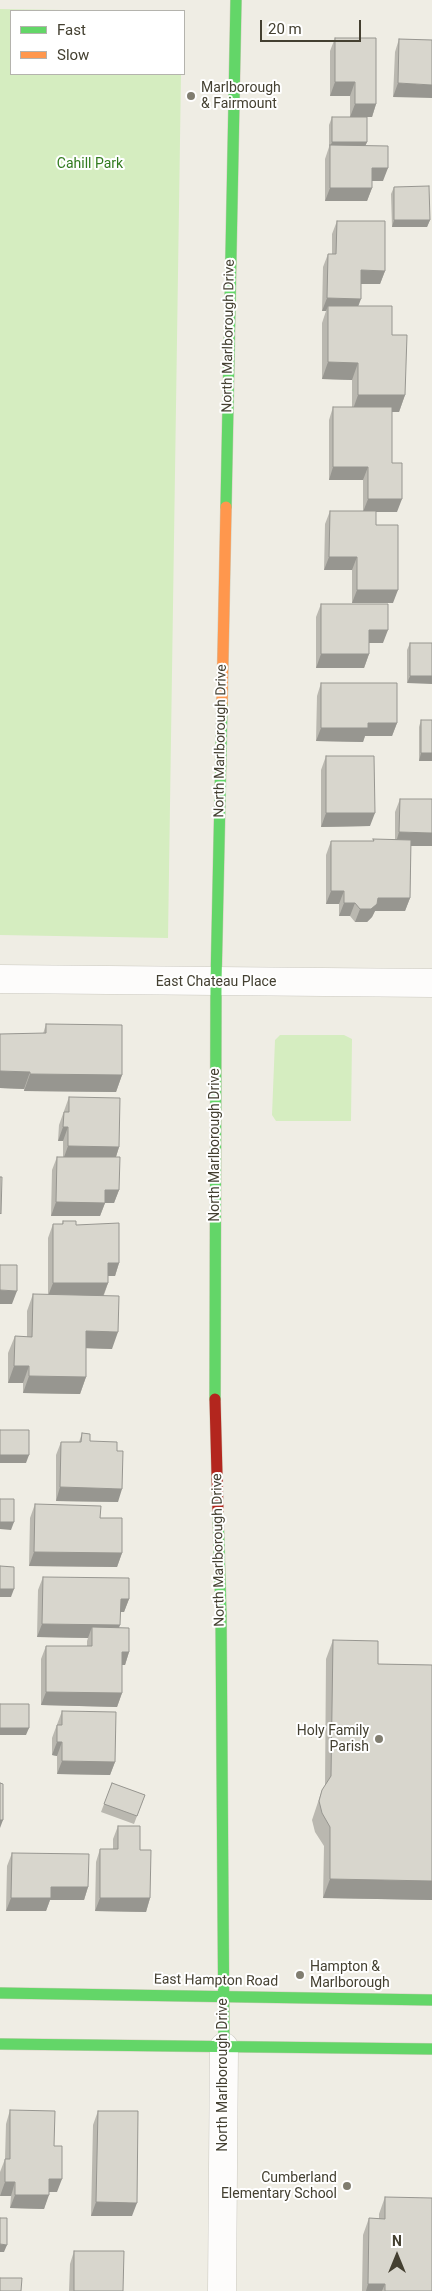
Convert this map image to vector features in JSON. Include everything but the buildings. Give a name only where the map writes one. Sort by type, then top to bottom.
[{"type":"street","name":"North Marlborough Drive","points":[[222,2291],[224,1996],[221,1616],[214,1373],[216,983],[236,0]]},
{"type":"street","name":"East Chateau Place","points":[[0,979],[216,983],[432,983]]},
{"type":"street","name":"East Hampton Road","points":[[0,1993],[432,2000]]},
{"type":"street","points":[[0,2044],[432,2049]]},
{"type":"green space","name":"Cahill Park","points":[[0,9],[64,10],[10,10],[10,75],[181,75],[168,938],[0,935]]},
{"type":"green space","points":[[280,1035],[344,1035],[352,1039],[351,1121],[276,1121],[272,1115],[275,1040]]},
{"type":"traffic: fast","points":[[226,507],[236,0]]},
{"type":"traffic: fast","points":[[215,1399],[216,983],[222,704]]},
{"type":"traffic: fast","points":[[218,1512],[221,1616],[224,2047]]},
{"type":"traffic: fast","points":[[0,1993],[432,2000]]},
{"type":"traffic: fast","points":[[0,2044],[432,2049]]},
{"type":"traffic: slow","points":[[222,704],[226,507]]},
{"type":"traffic: jam","points":[[215,1399],[218,1512]]},
{"type":"place","name":"Marlborough & Fairmount","points":[[191,96]]},
{"type":"place","name":"Holy Family Parish","points":[[379,1739]]},
{"type":"place","name":"Hampton & Marlborough","points":[[300,1975]]},
{"type":"place","name":"Cumberland Elementary School","points":[[347,2186]]}]
